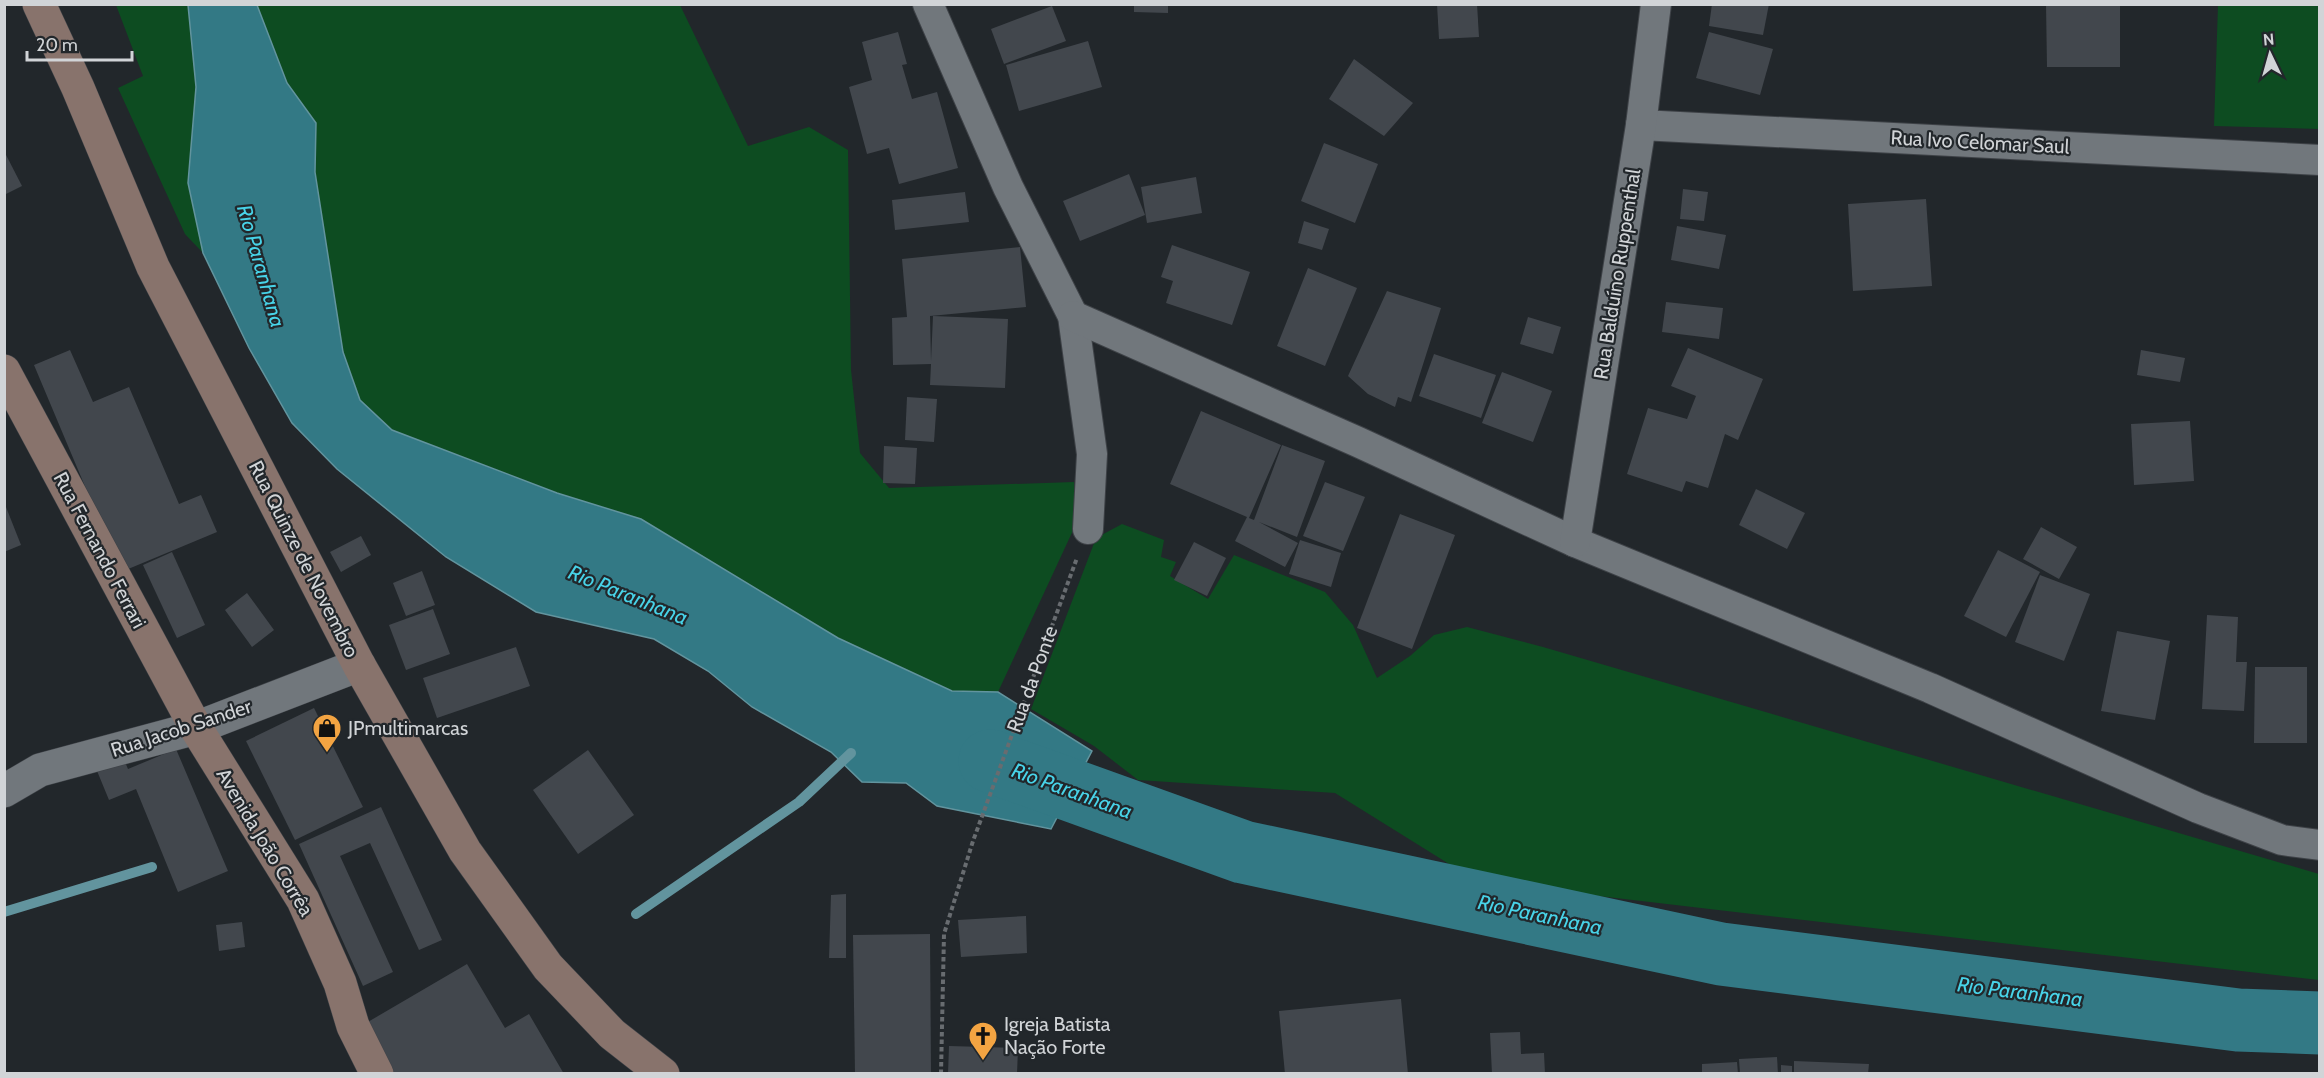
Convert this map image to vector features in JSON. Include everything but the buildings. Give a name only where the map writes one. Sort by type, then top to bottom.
[{"type":"main road","name":"Rua Quinze de Novembro","points":[[39,4],[78,88],[153,267],[359,665],[465,851],[548,967],[612,1034],[664,1070]]},
{"type":"main road","name":"Rua Fernando Ferrari","points":[[4,372],[196,728]]},
{"type":"main road","name":"Avenida João Corrêa","points":[[196,728],[303,900],[340,983],[352,1026],[377,1074]]},
{"type":"main road","name":"Avenida João Corrêa","points":[[351,1074],[352,1026]]},
{"type":"street","points":[[928,4],[1008,187],[1073,316],[1092,454],[1088,529]]},
{"type":"street","name":"Rua Balduíno Ruppenthal","points":[[1575,543],[1641,125],[1656,4]]},
{"type":"street","name":"Rua Ivo Celomar Saul","points":[[1641,125],[2319,160]]},
{"type":"street","points":[[1073,316],[1358,442],[1575,543],[1930,688],[2198,808],[2282,840],[2319,845]]},
{"type":"street","name":"Rua Jacob Sander","points":[[4,791],[40,770],[196,728],[359,665]]},
{"type":"path","name":"Rua da Ponte","points":[[941,1074],[944,934],[973,841],[1088,529]]},
{"type":"green space","points":[[116,5],[188,5],[196,87],[188,183],[203,253],[185,234],[118,88],[143,76]]},
{"type":"green space","points":[[257,5],[680,5],[748,146],[809,127],[848,150],[851,370],[860,453],[889,488],[1074,482],[1076,524],[998,692],[952,691],[838,638],[641,519],[557,493],[392,430],[360,400],[343,352],[315,172],[316,123],[287,83]]},
{"type":"green space","points":[[2218,5],[2319,5],[2319,129],[2214,126]]},
{"type":"green space","points":[[1122,524],[1164,540],[1161,557],[1176,562],[1170,576],[1208,599],[1234,555],[1325,592],[1353,625],[1377,678],[1410,656],[1434,635],[1467,627],[1543,647],[2319,874],[2319,980],[1478,882],[1335,793],[1138,780],[1094,746],[1031,709],[1096,538]]},
{"type":"water","points":[[188,5],[257,5],[287,83],[316,123],[315,172],[343,352],[360,400],[392,430],[557,493],[641,519],[838,638],[952,691],[998,692],[1092,751],[1051,829],[937,806],[906,783],[862,782],[831,752],[752,707],[708,671],[654,639],[536,612],[446,557],[337,469],[292,423],[249,348],[203,253],[188,183],[196,87]]},
{"type":"waterway","points":[[636,914],[799,802],[851,753]]},
{"type":"waterway","name":"Rio Paranhana","points":[[990,761],[1243,852],[1721,954],[2238,1020],[2320,1023]]},
{"type":"waterway","points":[[4,912],[152,867]]},
{"type":"place","name":"JPmultimarcas","points":[[327,754]]},
{"type":"place","name":"Igreja Batista Nação Forte","points":[[983,1062]]}]
